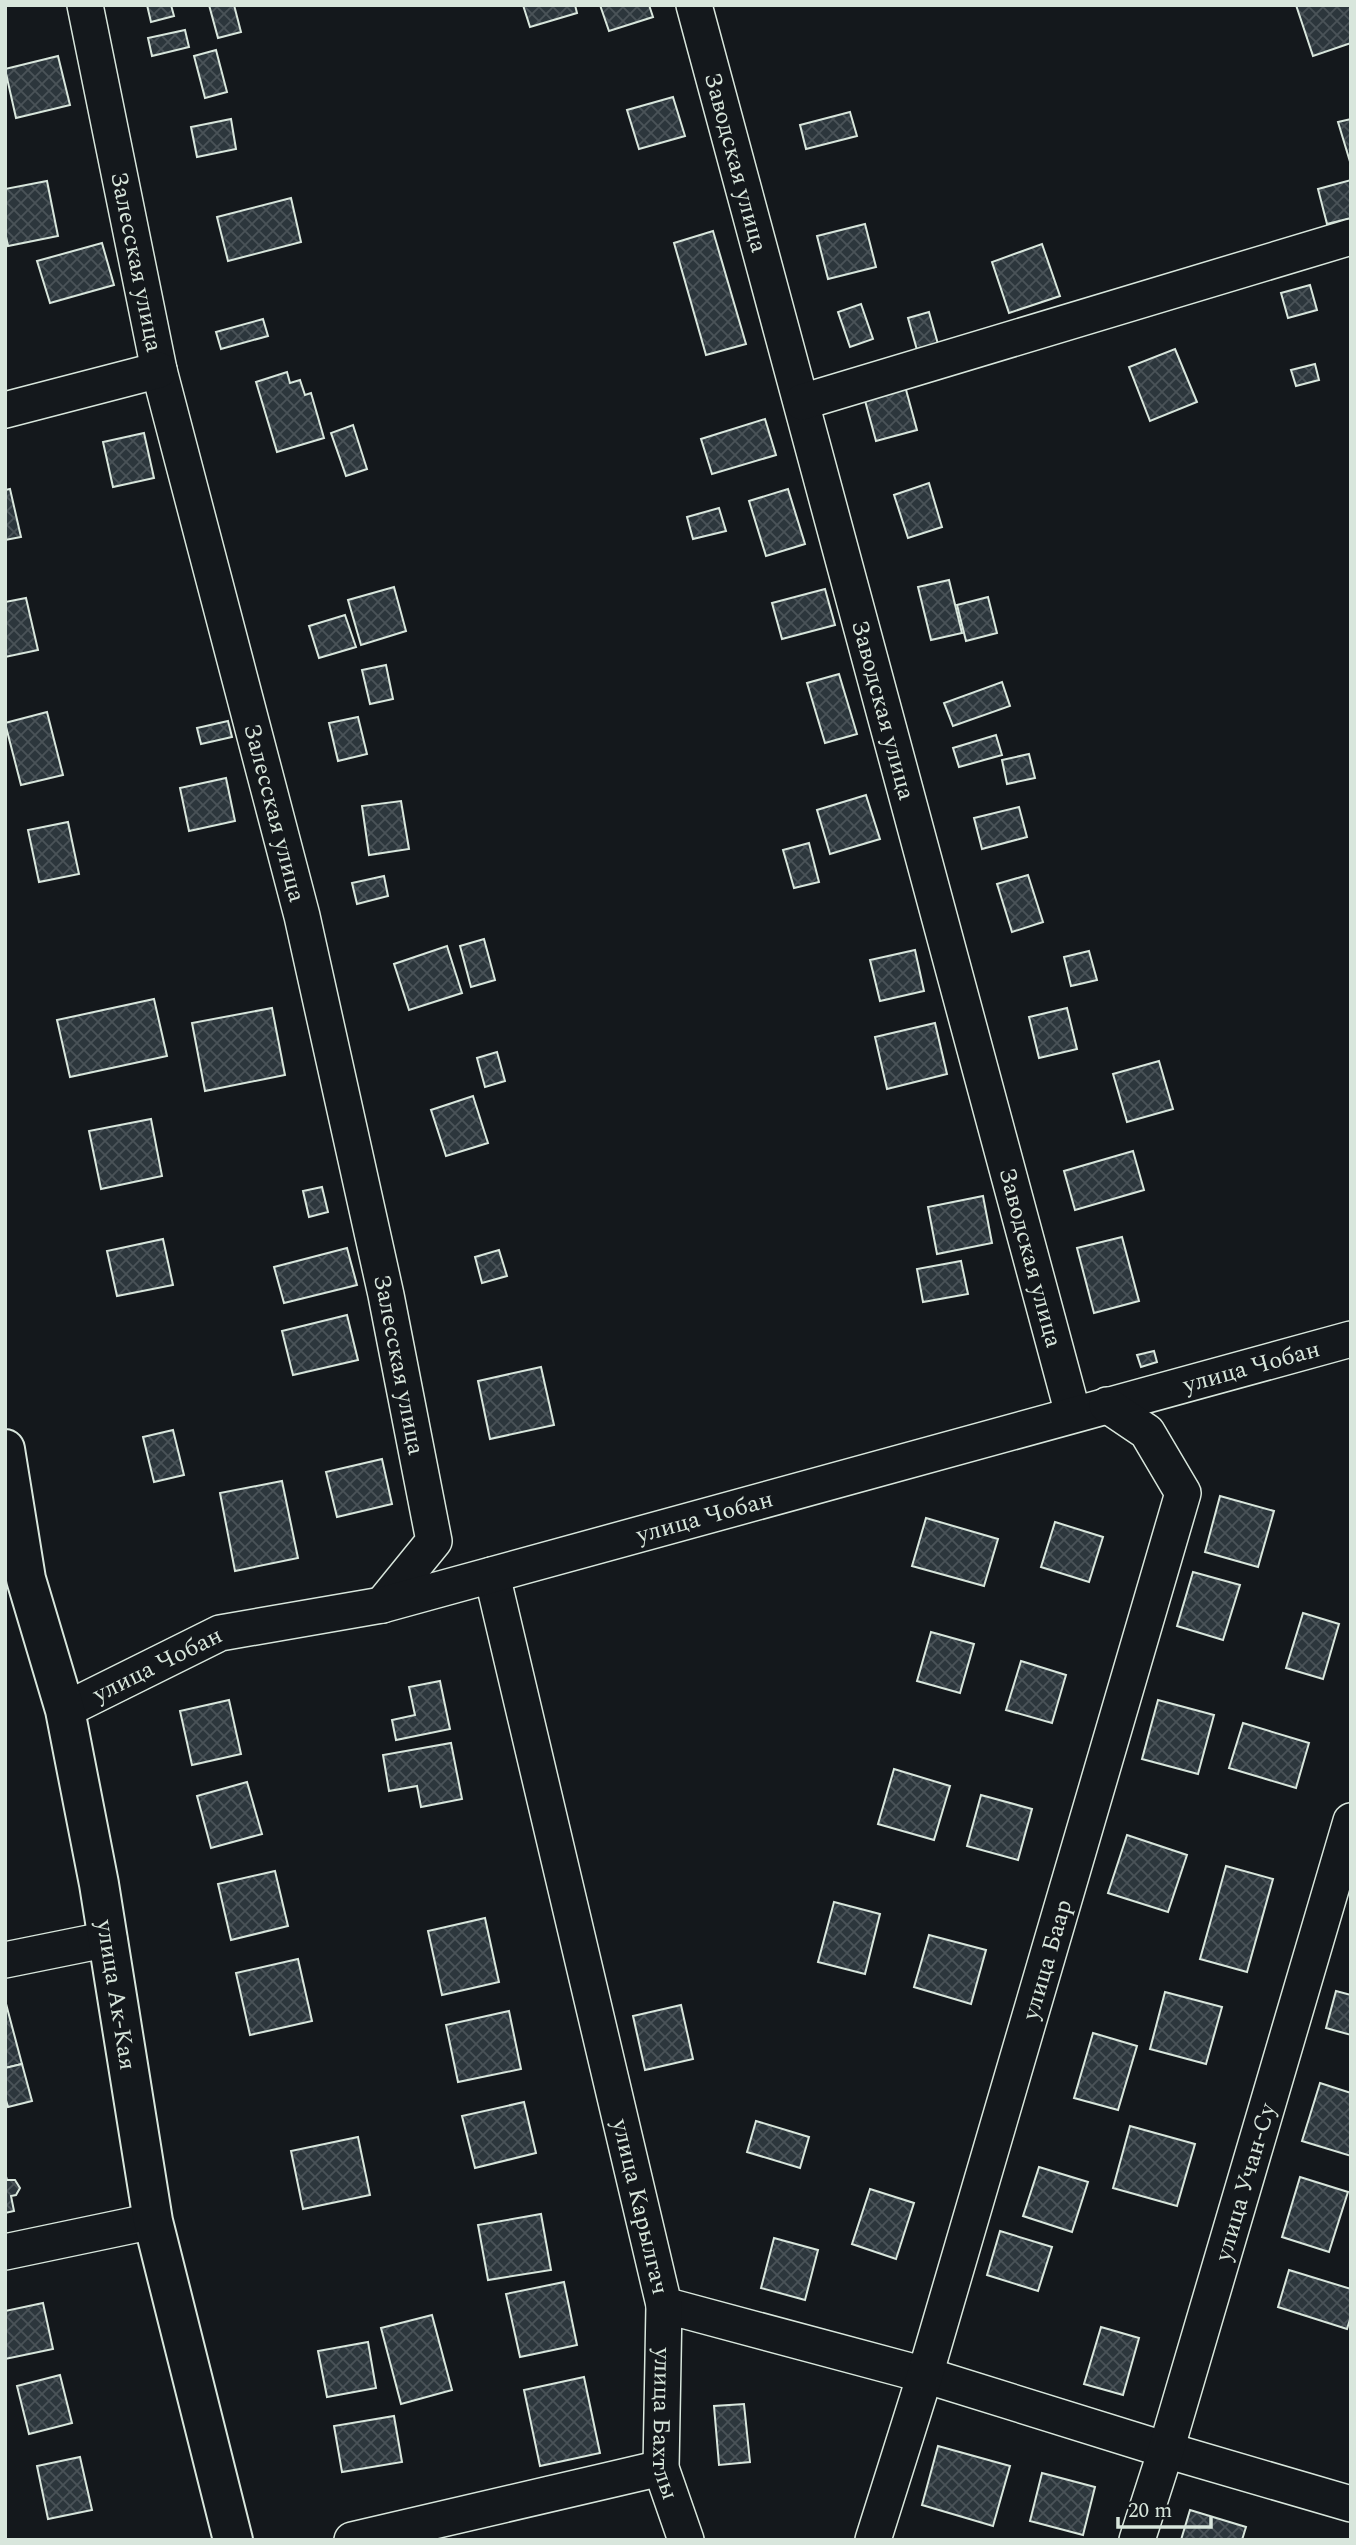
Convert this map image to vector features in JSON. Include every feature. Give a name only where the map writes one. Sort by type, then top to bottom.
[{"type":"main road","name":"улица Ак-Кая","points":[[5,1449],[15,1581],[65,1710],[109,1938],[153,2221],[229,2537]]},
{"type":"street","name":"Залесская улица","points":[[85,5],[159,370],[302,916],[386,1296],[434,1541],[382,1605]]},
{"type":"street","name":"Заводская улица","points":[[694,5],[1073,1414]]},
{"type":"street","points":[[802,402],[1351,237]]},
{"type":"street","points":[[5,410],[159,370]]},
{"type":"street","name":"улица Чобан","points":[[65,1710],[220,1633],[382,1605],[1351,1339]]},
{"type":"street","name":"улица Баар","points":[[873,2540],[925,2375],[1183,1493],[1147,1432],[1107,1405]]},
{"type":"street","name":"улица Карылгач","points":[[492,1575],[664,2305],[925,2375],[1351,2504]]},
{"type":"street","name":"улица Учан-Су","points":[[1137,2540],[1166,2450],[1351,1821]]},
{"type":"street","points":[[5,1960],[109,1938]]},
{"type":"street","points":[[5,2252],[153,2221]]},
{"type":"street","name":"улица Бахтлы","points":[[664,2305],[661,2468],[686,2540]]},
{"type":"street","points":[[352,2540],[661,2468]]},
{"type":"building","points":[[147,5],[171,5],[174,16],[151,22]]},
{"type":"building","points":[[209,5],[234,5],[241,32],[218,38]]},
{"type":"building","points":[[523,5],[575,5],[577,13],[530,27]]},
{"type":"building","points":[[600,5],[649,5],[653,17],[609,31]]},
{"type":"building","points":[[1296,5],[1351,5],[1351,43],[1313,56]]},
{"type":"building","points":[[185,30],[189,47],[152,56],[148,38]]},
{"type":"building","points":[[216,50],[227,92],[205,98],[194,56]]},
{"type":"building","points":[[58,56],[70,105],[16,118],[5,69]]},
{"type":"building","points":[[673,97],[685,136],[639,149],[627,110]]},
{"type":"building","points":[[850,112],[857,136],[806,149],[800,125]]},
{"type":"building","points":[[231,119],[236,149],[197,157],[191,127]]},
{"type":"building","points":[[1351,119],[1351,165],[1338,122]]},
{"type":"building","points":[[1351,180],[1351,218],[1327,224],[1318,189]]},
{"type":"building","points":[[47,181],[58,236],[8,246],[5,232],[5,189]]},
{"type":"building","points":[[291,198],[301,242],[228,261],[217,217]]},
{"type":"building","points":[[865,224],[876,267],[828,279],[817,236]]},
{"type":"building","points":[[713,231],[746,344],[706,355],[674,243]]},
{"type":"building","points":[[102,243],[114,285],[50,303],[37,261]]},
{"type":"building","points":[[1042,244],[1060,296],[1009,313],[992,262]]},
{"type":"building","points":[[1310,285],[1317,310],[1288,318],[1281,293]]},
{"type":"building","points":[[861,304],[873,339],[850,347],[838,312]]},
{"type":"building","points":[[929,312],[938,344],[917,350],[908,318]]},
{"type":"building","points":[[263,319],[268,336],[221,349],[216,332]]},
{"type":"building","points":[[1175,349],[1197,402],[1150,421],[1129,367]]},
{"type":"building","points":[[1315,364],[1319,380],[1296,386],[1291,370]]},
{"type":"building","points":[[287,372],[290,383],[300,380],[305,395],[311,393],[324,438],[277,452],[256,382]]},
{"type":"building","points":[[905,386],[917,430],[876,441],[864,397]]},
{"type":"building","points":[[765,419],[776,455],[712,474],[701,439]]},
{"type":"building","points":[[353,425],[367,469],[346,476],[331,433]]},
{"type":"building","points":[[144,433],[154,478],[113,487],[103,442]]},
{"type":"building","points":[[929,483],[942,527],[908,538],[894,495]]},
{"type":"building","points":[[10,489],[21,537],[5,540],[5,490]]},
{"type":"building","points":[[788,489],[805,544],[766,556],[749,501]]},
{"type":"building","points":[[719,508],[726,531],[693,539],[687,517]]},
{"type":"building","points":[[949,580],[962,633],[931,640],[918,587]]},
{"type":"building","points":[[394,587],[406,631],[361,645],[348,600]]},
{"type":"building","points":[[825,589],[835,625],[782,639],[772,603]]},
{"type":"building","points":[[988,597],[997,633],[966,641],[957,605]]},
{"type":"building","points":[[26,598],[38,650],[5,657],[5,602]]},
{"type":"building","points":[[345,615],[356,647],[319,658],[309,626]]},
{"type":"building","points":[[386,665],[393,699],[370,704],[362,670]]},
{"type":"building","points":[[839,674],[857,734],[825,743],[807,683]]},
{"type":"building","points":[[1002,682],[1010,706],[953,726],[944,703]]},
{"type":"building","points":[[47,712],[63,775],[21,785],[5,723]]},
{"type":"building","points":[[358,717],[367,754],[338,761],[329,723]]},
{"type":"building","points":[[228,721],[232,737],[201,744],[197,728]]},
{"type":"building","points":[[996,735],[1002,755],[959,767],[953,748]]},
{"type":"building","points":[[1029,754],[1035,778],[1007,784],[1002,760]]},
{"type":"building","points":[[226,778],[235,821],[189,831],[180,788]]},
{"type":"building","points":[[866,795],[880,839],[830,854],[817,810]]},
{"type":"building","points":[[401,801],[409,849],[369,855],[362,806]]},
{"type":"building","points":[[1019,807],[1027,837],[982,849],[974,818]]},
{"type":"building","points":[[68,822],[79,874],[39,882],[28,830]]},
{"type":"building","points":[[809,843],[819,882],[794,888],[783,850]]},
{"type":"building","points":[[1028,875],[1043,922],[1012,932],[997,884]]},
{"type":"building","points":[[384,876],[388,896],[357,904],[352,883]]},
{"type":"building","points":[[484,939],[495,980],[471,987],[460,946]]},
{"type":"building","points":[[447,946],[462,993],[409,1010],[394,964]]},
{"type":"building","points":[[915,950],[924,991],[880,1001],[870,960]]},
{"type":"building","points":[[1089,951],[1097,980],[1071,986],[1064,957]]},
{"type":"building","points":[[154,999],[167,1056],[70,1077],[57,1020]]},
{"type":"building","points":[[272,1008],[285,1075],[205,1091],[192,1023]]},
{"type":"building","points":[[1067,1008],[1077,1049],[1039,1058],[1029,1017]]},
{"type":"building","points":[[935,1023],[947,1074],[887,1089],[875,1037]]},
{"type":"building","points":[[497,1052],[505,1081],[485,1087],[477,1058]]},
{"type":"building","points":[[1159,1061],[1173,1109],[1127,1122],[1113,1074]]},
{"type":"building","points":[[473,1096],[488,1143],[446,1156],[431,1110]]},
{"type":"building","points":[[151,1119],[162,1176],[101,1189],[89,1131]]},
{"type":"building","points":[[1133,1151],[1144,1190],[1075,1210],[1064,1171]]},
{"type":"building","points":[[322,1187],[328,1212],[309,1217],[303,1191]]},
{"type":"building","points":[[983,1196],[992,1243],[937,1254],[928,1207]]},
{"type":"building","points":[[1122,1237],[1139,1301],[1094,1313],[1077,1248]]},
{"type":"building","points":[[163,1239],[173,1285],[117,1296],[107,1251]]},
{"type":"building","points":[[347,1248],[357,1285],[284,1303],[274,1267]]},
{"type":"building","points":[[499,1250],[507,1276],[482,1283],[475,1257]]},
{"type":"building","points":[[961,1261],[968,1294],[923,1302],[917,1269]]},
{"type":"building","points":[[347,1315],[358,1360],[293,1375],[282,1331]]},
{"type":"building","points":[[1154,1351],[1157,1362],[1141,1367],[1137,1355]]},
{"type":"building","points":[[541,1367],[554,1425],[490,1439],[478,1381]]},
{"type":"building","points":[[173,1430],[184,1475],[154,1482],[143,1437]]},
{"type":"building","points":[[382,1459],[392,1504],[337,1517],[326,1472]]},
{"type":"building","points":[[282,1481],[298,1558],[235,1571],[220,1493]]},
{"type":"building","points":[[1220,1496],[1274,1511],[1258,1567],[1205,1552]]},
{"type":"building","points":[[926,1518],[998,1539],[984,1586],[912,1566]]},
{"type":"building","points":[[1055,1522],[1103,1537],[1089,1582],[1041,1567]]},
{"type":"building","points":[[1193,1572],[1240,1585],[1223,1640],[1177,1626]]},
{"type":"building","points":[[1303,1613],[1339,1624],[1323,1679],[1286,1668]]},
{"type":"building","points":[[931,1632],[974,1644],[960,1693],[917,1681]]},
{"type":"building","points":[[1021,1661],[1066,1675],[1052,1723],[1006,1710]]},
{"type":"building","points":[[440,1681],[450,1729],[396,1740],[392,1720],[415,1715],[409,1687]]},
{"type":"building","points":[[229,1700],[241,1754],[192,1765],[180,1711]]},
{"type":"building","points":[[1158,1700],[1214,1715],[1198,1774],[1142,1759]]},
{"type":"building","points":[[1243,1723],[1309,1743],[1296,1788],[1229,1768]]},
{"type":"building","points":[[451,1743],[462,1799],[421,1807],[417,1786],[389,1791],[383,1755]]},
{"type":"building","points":[[894,1769],[950,1786],[934,1840],[878,1824]]},
{"type":"building","points":[[247,1782],[262,1834],[211,1848],[197,1796]]},
{"type":"building","points":[[981,1795],[1032,1809],[1018,1860],[967,1846]]},
{"type":"building","points":[[1127,1835],[1187,1855],[1168,1912],[1108,1893]]},
{"type":"building","points":[[1226,1866],[1273,1879],[1247,1972],[1200,1959]]},
{"type":"building","points":[[275,1871],[288,1926],[231,1940],[218,1884]]},
{"type":"building","points":[[834,1902],[880,1914],[865,1974],[818,1962]]},
{"type":"building","points":[[485,1918],[499,1982],[442,1995],[428,1931]]},
{"type":"building","points":[[929,1935],[986,1950],[971,2004],[914,1987]]},
{"type":"building","points":[[298,1959],[312,2021],[250,2035],[236,1973]]},
{"type":"building","points":[[1336,1991],[1351,1995],[1351,2035],[1326,2028]]},
{"type":"building","points":[[1165,1992],[1222,2007],[1206,2064],[1150,2049]]},
{"type":"building","points":[[5,2000],[22,2064],[5,2068]]},
{"type":"building","points":[[681,2005],[693,2059],[645,2070],[633,2016]]},
{"type":"building","points":[[509,2011],[521,2069],[458,2082],[446,2025]]},
{"type":"building","points":[[1093,2033],[1137,2046],[1118,2110],[1074,2098]]},
{"type":"building","points":[[22,2064],[32,2101],[8,2107],[5,2097],[5,2068]]},
{"type":"building","points":[[1320,2083],[1351,2093],[1351,2156],[1302,2141]]},
{"type":"building","points":[[524,2102],[536,2153],[475,2168],[462,2116]]},
{"type":"building","points":[[756,2121],[809,2137],[800,2168],[747,2152]]},
{"type":"building","points":[[1130,2126],[1195,2144],[1177,2206],[1113,2188]]},
{"type":"building","points":[[358,2137],[370,2195],[303,2209],[291,2151]]},
{"type":"building","points":[[1039,2167],[1088,2182],[1072,2232],[1023,2216]]},
{"type":"building","points":[[5,2173],[7,2180],[15,2180],[20,2188],[16,2195],[11,2196],[14,2211],[5,2213]]},
{"type":"building","points":[[1300,2177],[1348,2192],[1329,2252],[1282,2237]]},
{"type":"building","points":[[870,2189],[914,2203],[896,2259],[852,2244]]},
{"type":"building","points":[[541,2214],[551,2270],[488,2280],[478,2225]]},
{"type":"building","points":[[1000,2231],[1052,2247],[1038,2291],[987,2275]]},
{"type":"building","points":[[774,2238],[818,2250],[805,2300],[761,2288]]},
{"type":"building","points":[[1289,2270],[1351,2289],[1351,2316],[1347,2329],[1278,2307]]},
{"type":"building","points":[[564,2282],[577,2345],[520,2357],[506,2294]]},
{"type":"building","points":[[43,2303],[53,2349],[5,2359],[5,2311]]},
{"type":"building","points":[[432,2315],[452,2390],[401,2404],[381,2328]]},
{"type":"building","points":[[1101,2327],[1139,2338],[1123,2395],[1084,2384]]},
{"type":"building","points":[[368,2342],[376,2388],[327,2397],[318,2351]]},
{"type":"building","points":[[60,2375],[72,2423],[29,2434],[17,2386]]},
{"type":"building","points":[[584,2377],[600,2453],[540,2466],[524,2390]]},
{"type":"building","points":[[744,2404],[750,2462],[719,2465],[714,2406]]},
{"type":"building","points":[[394,2416],[402,2462],[342,2472],[334,2426]]},
{"type":"building","points":[[938,2446],[1010,2466],[993,2526],[922,2505]]},
{"type":"building","points":[[80,2457],[92,2510],[48,2519],[37,2466]]},
{"type":"building","points":[[1042,2473],[1095,2487],[1083,2535],[1030,2521]]},
{"type":"building","points":[[1190,2510],[1246,2527],[1242,2540],[1181,2540]]}]
